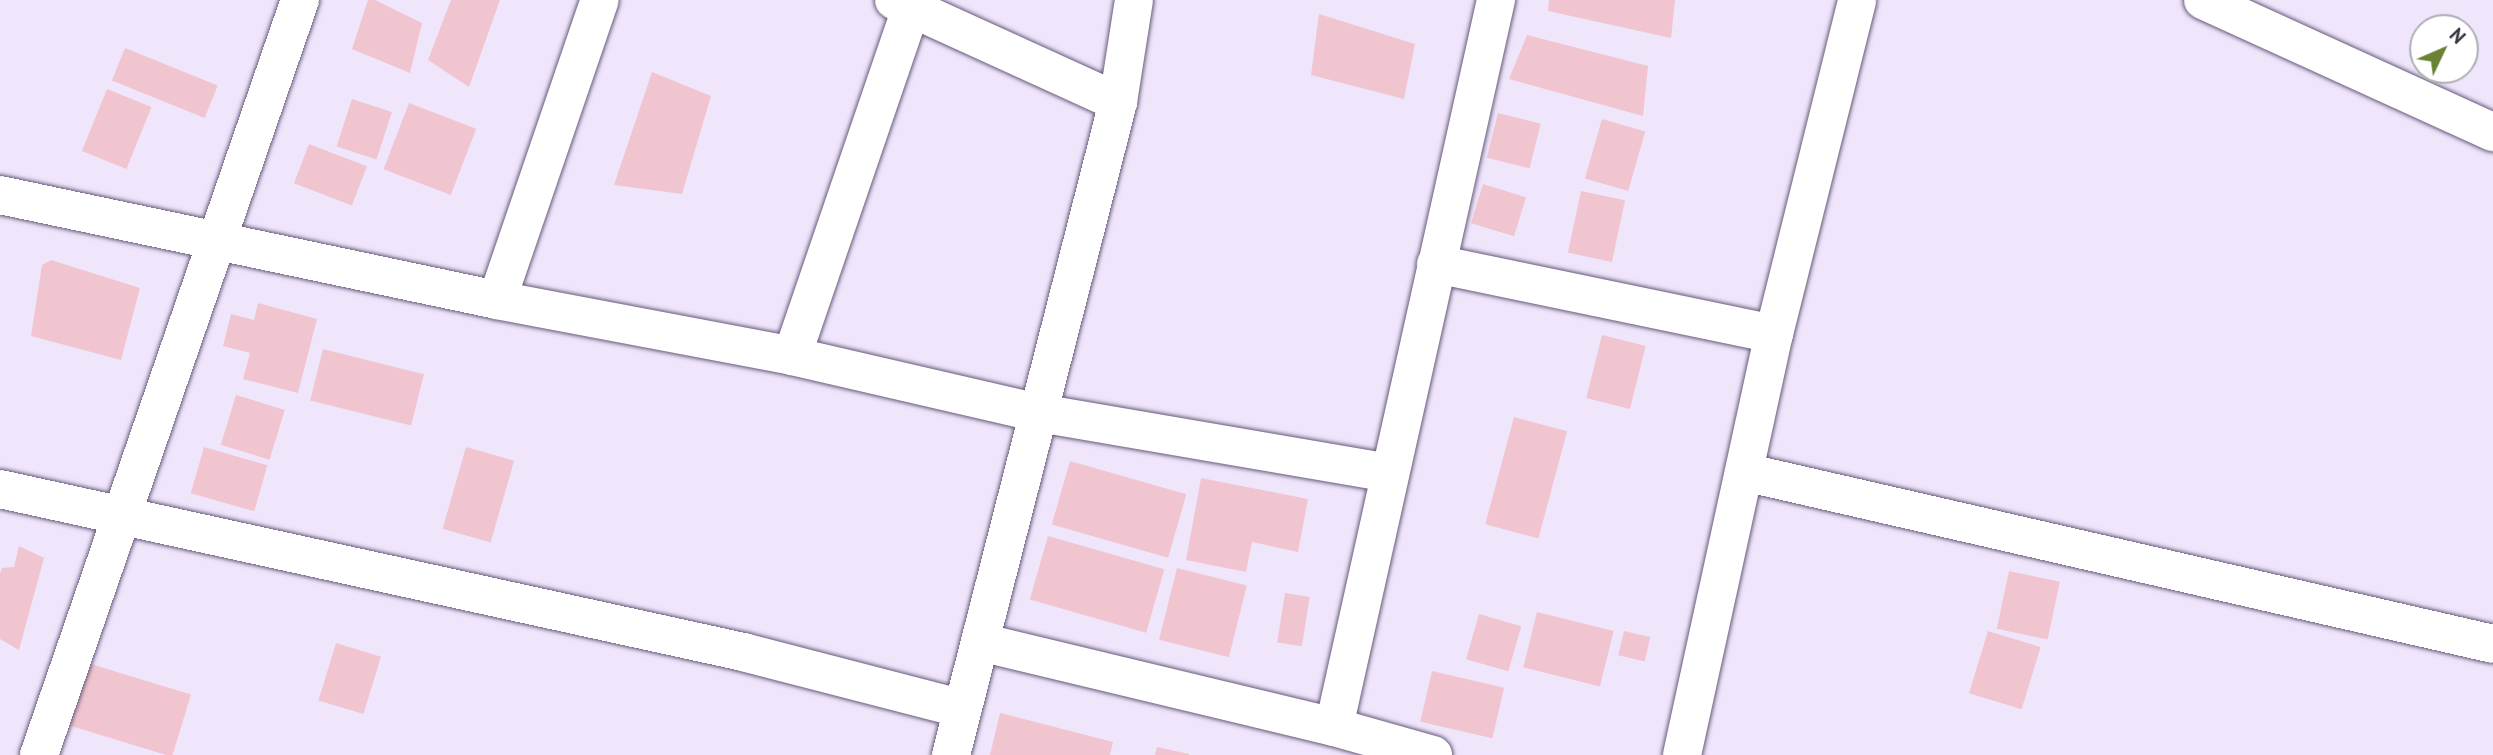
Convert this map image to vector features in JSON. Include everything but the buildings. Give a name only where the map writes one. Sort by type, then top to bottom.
[{"type":"street","points":[[39,755],[300,0]]},
{"type":"street","points":[[497,300],[600,0]]},
{"type":"street","points":[[951,755],[1118,102],[1133,0]]},
{"type":"street","points":[[1334,727],[1496,0]]},
{"type":"street","points":[[1682,755],[1774,334],[1857,0]]},
{"type":"street","points":[[2203,0],[2493,132]]},
{"type":"street","points":[[792,356],[902,4],[1118,102]]},
{"type":"street","points":[[0,195],[497,300],[792,356],[1038,413],[1390,473]]},
{"type":"street","points":[[1436,264],[1774,334]]},
{"type":"street","points":[[1744,472],[2493,644]]},
{"type":"street","points":[[0,489],[743,652],[963,709]]},
{"type":"street","points":[[980,642],[1334,727],[1433,755]]}]
